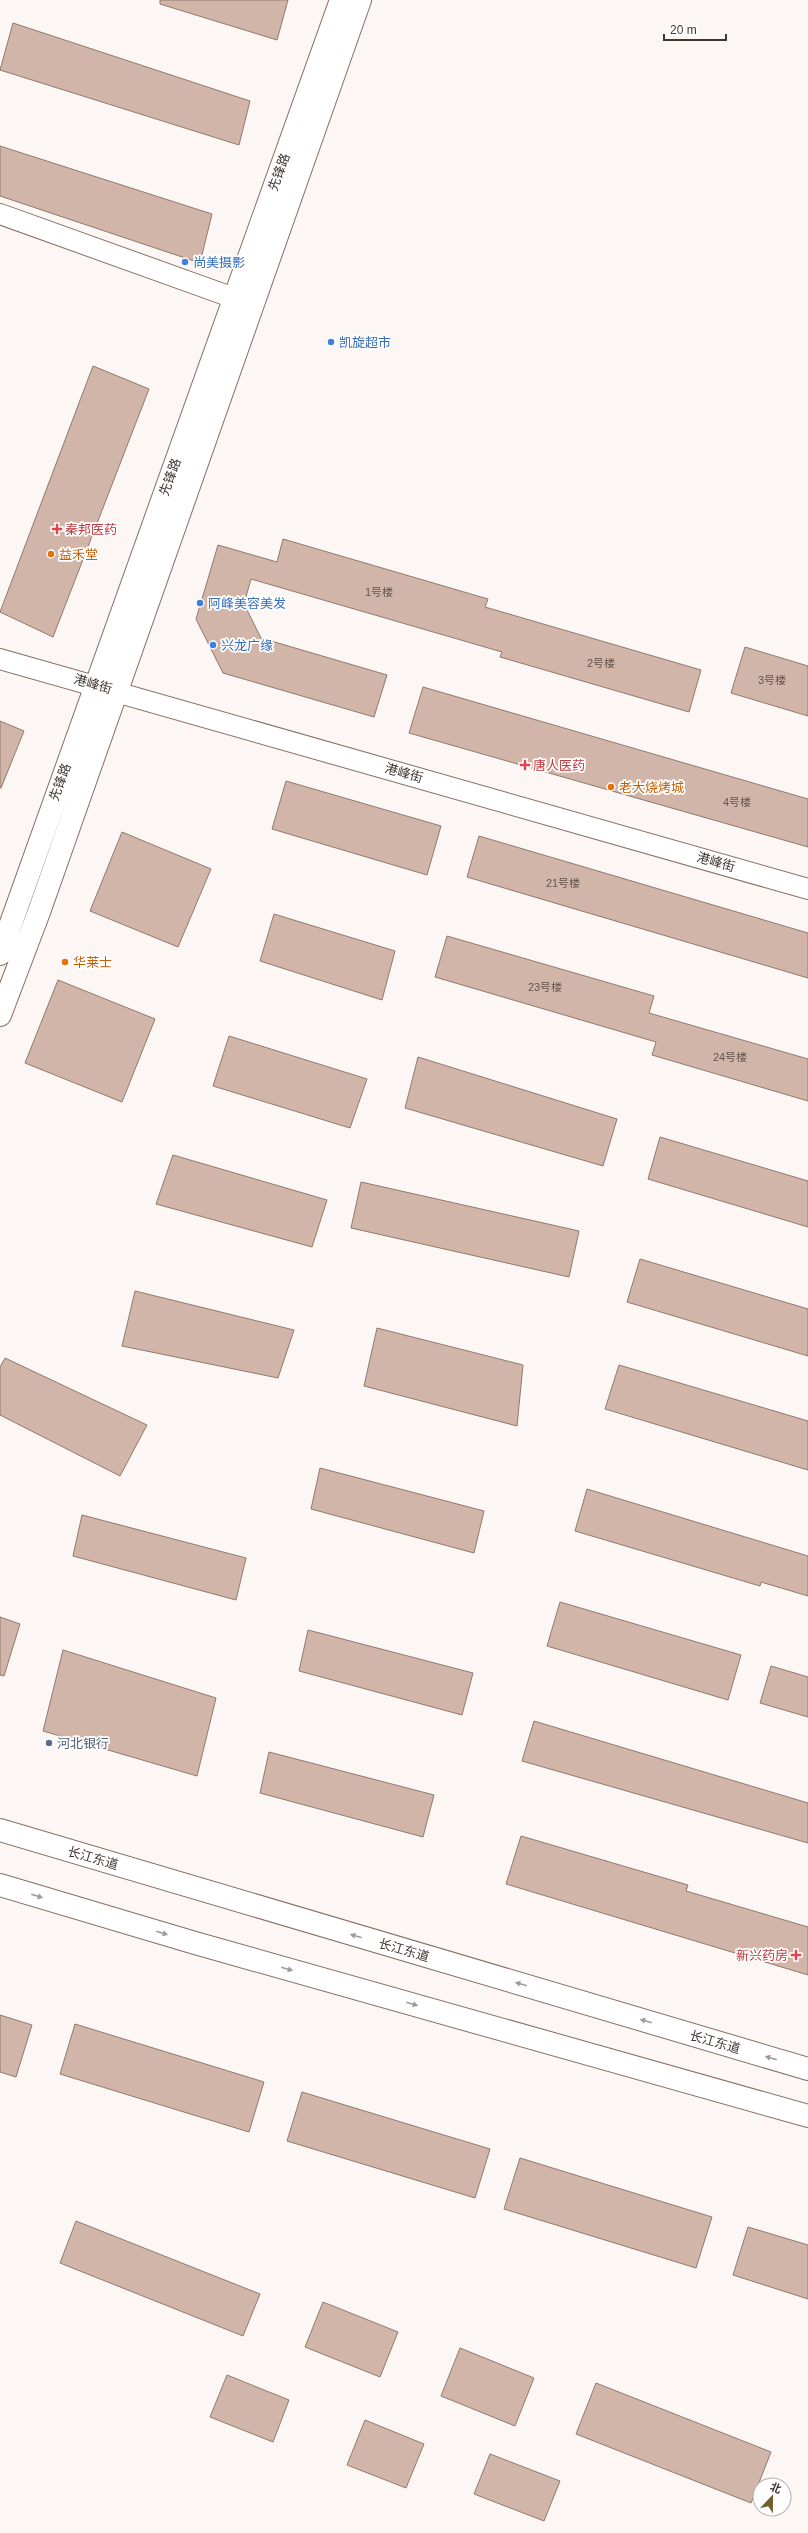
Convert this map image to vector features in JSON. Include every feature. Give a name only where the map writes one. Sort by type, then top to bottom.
[{"type":"street","name":"先锋路","points":[[0,954],[95,684],[341,0]]},
{"type":"street","points":[[0,1015],[40,912],[360,0]]},
{"type":"street","points":[[0,214],[234,298]]},
{"type":"street","name":"港峰街","points":[[0,659],[95,684],[808,888]]},
{"type":"street","name":"长江东道","points":[[0,1830],[808,2069]]},
{"type":"street","points":[[0,1885],[195,1943],[808,2116]]},
{"type":"building","points":[[160,0],[288,0],[277,40],[160,4]]},
{"type":"building","points":[[13,23],[250,101],[239,145],[0,70]]},
{"type":"building","points":[[0,146],[212,214],[200,263],[0,196]]},
{"type":"building","points":[[93,366],[149,389],[53,637],[0,612]]},
{"type":"building","points":[[283,539],[488,599],[485,607],[701,670],[689,712],[500,657],[502,652],[251,579],[244,604],[261,638],[387,675],[374,717],[223,673],[196,619],[218,545],[277,562]]},
{"type":"building","points":[[745,647],[808,666],[808,716],[731,693]]},
{"type":"building","points":[[423,687],[808,799],[808,847],[409,733]]},
{"type":"building","points":[[0,721],[24,731],[1,788],[0,788]]},
{"type":"building","points":[[286,781],[441,826],[427,875],[272,829]]},
{"type":"building","points":[[122,832],[211,869],[178,947],[90,911]]},
{"type":"building","points":[[479,836],[808,933],[808,978],[467,877]]},
{"type":"building","points":[[274,914],[395,951],[382,1000],[260,961]]},
{"type":"building","points":[[447,936],[654,996],[649,1013],[808,1059],[808,1101],[652,1055],[656,1042],[435,977]]},
{"type":"building","points":[[58,980],[155,1019],[122,1102],[25,1063]]},
{"type":"building","points":[[229,1036],[367,1079],[350,1128],[213,1086]]},
{"type":"building","points":[[418,1057],[617,1119],[603,1166],[405,1108]]},
{"type":"building","points":[[660,1137],[808,1181],[808,1227],[648,1179]]},
{"type":"building","points":[[173,1155],[327,1200],[312,1247],[156,1204]]},
{"type":"building","points":[[361,1182],[579,1231],[569,1277],[351,1228]]},
{"type":"building","points":[[640,1259],[808,1309],[808,1356],[627,1302]]},
{"type":"building","points":[[135,1291],[294,1330],[278,1378],[122,1346]]},
{"type":"building","points":[[377,1328],[523,1365],[517,1426],[364,1386]]},
{"type":"building","points":[[5,1358],[147,1425],[120,1476],[0,1415],[0,1367]]},
{"type":"building","points":[[619,1365],[808,1421],[808,1470],[605,1409]]},
{"type":"building","points":[[320,1468],[484,1511],[474,1553],[311,1509]]},
{"type":"building","points":[[587,1489],[808,1556],[808,1596],[761,1582],[760,1586],[575,1531]]},
{"type":"building","points":[[82,1515],[246,1558],[236,1600],[73,1556]]},
{"type":"building","points":[[560,1602],[741,1655],[728,1700],[547,1646]]},
{"type":"building","points":[[0,1617],[20,1624],[4,1676],[0,1675]]},
{"type":"building","points":[[308,1630],[473,1673],[462,1715],[299,1671]]},
{"type":"building","points":[[63,1650],[216,1698],[197,1776],[43,1731]]},
{"type":"building","points":[[771,1666],[808,1677],[808,1717],[760,1703]]},
{"type":"building","points":[[534,1721],[808,1803],[808,1843],[522,1761]]},
{"type":"building","points":[[269,1752],[434,1795],[423,1837],[260,1793]]},
{"type":"building","points":[[521,1836],[688,1885],[686,1891],[808,1927],[808,1975],[506,1884]]},
{"type":"building","points":[[0,2015],[32,2025],[16,2077],[0,2072]]},
{"type":"building","points":[[75,2024],[264,2082],[249,2132],[60,2074]]},
{"type":"building","points":[[302,2092],[490,2149],[475,2198],[287,2141]]},
{"type":"building","points":[[520,2158],[712,2217],[696,2268],[504,2209]]},
{"type":"building","points":[[76,2221],[260,2294],[243,2336],[60,2263]]},
{"type":"building","points":[[748,2227],[808,2245],[808,2299],[733,2275]]},
{"type":"building","points":[[323,2302],[398,2332],[380,2377],[305,2347]]},
{"type":"building","points":[[460,2348],[534,2378],[515,2426],[441,2396]]},
{"type":"building","points":[[227,2375],[289,2400],[273,2442],[210,2417]]},
{"type":"building","points":[[596,2383],[771,2452],[761,2477],[752,2477],[751,2503],[576,2434]]},
{"type":"building","points":[[365,2420],[424,2444],[406,2488],[347,2465]]},
{"type":"building","points":[[490,2454],[560,2481],[544,2521],[474,2494]]},
{"type":"place","name":"尚美摄影","points":[[185,262]]},
{"type":"place","name":"凯旋超市","points":[[331,342]]},
{"type":"place","name":"秦邦医药","points":[[57,529]]},
{"type":"place","name":"益禾堂","points":[[51,554]]},
{"type":"place","name":"阿峰美容美发","points":[[200,603]]},
{"type":"place","name":"兴龙广缘","points":[[213,645]]},
{"type":"place","name":"唐人医药","points":[[525,765]]},
{"type":"place","name":"老大烧烤城","points":[[611,787]]},
{"type":"place","name":"华莱士","points":[[65,962]]},
{"type":"place","name":"河北银行","points":[[49,1743]]},
{"type":"place","name":"新兴药房","points":[[796,1955]]}]
